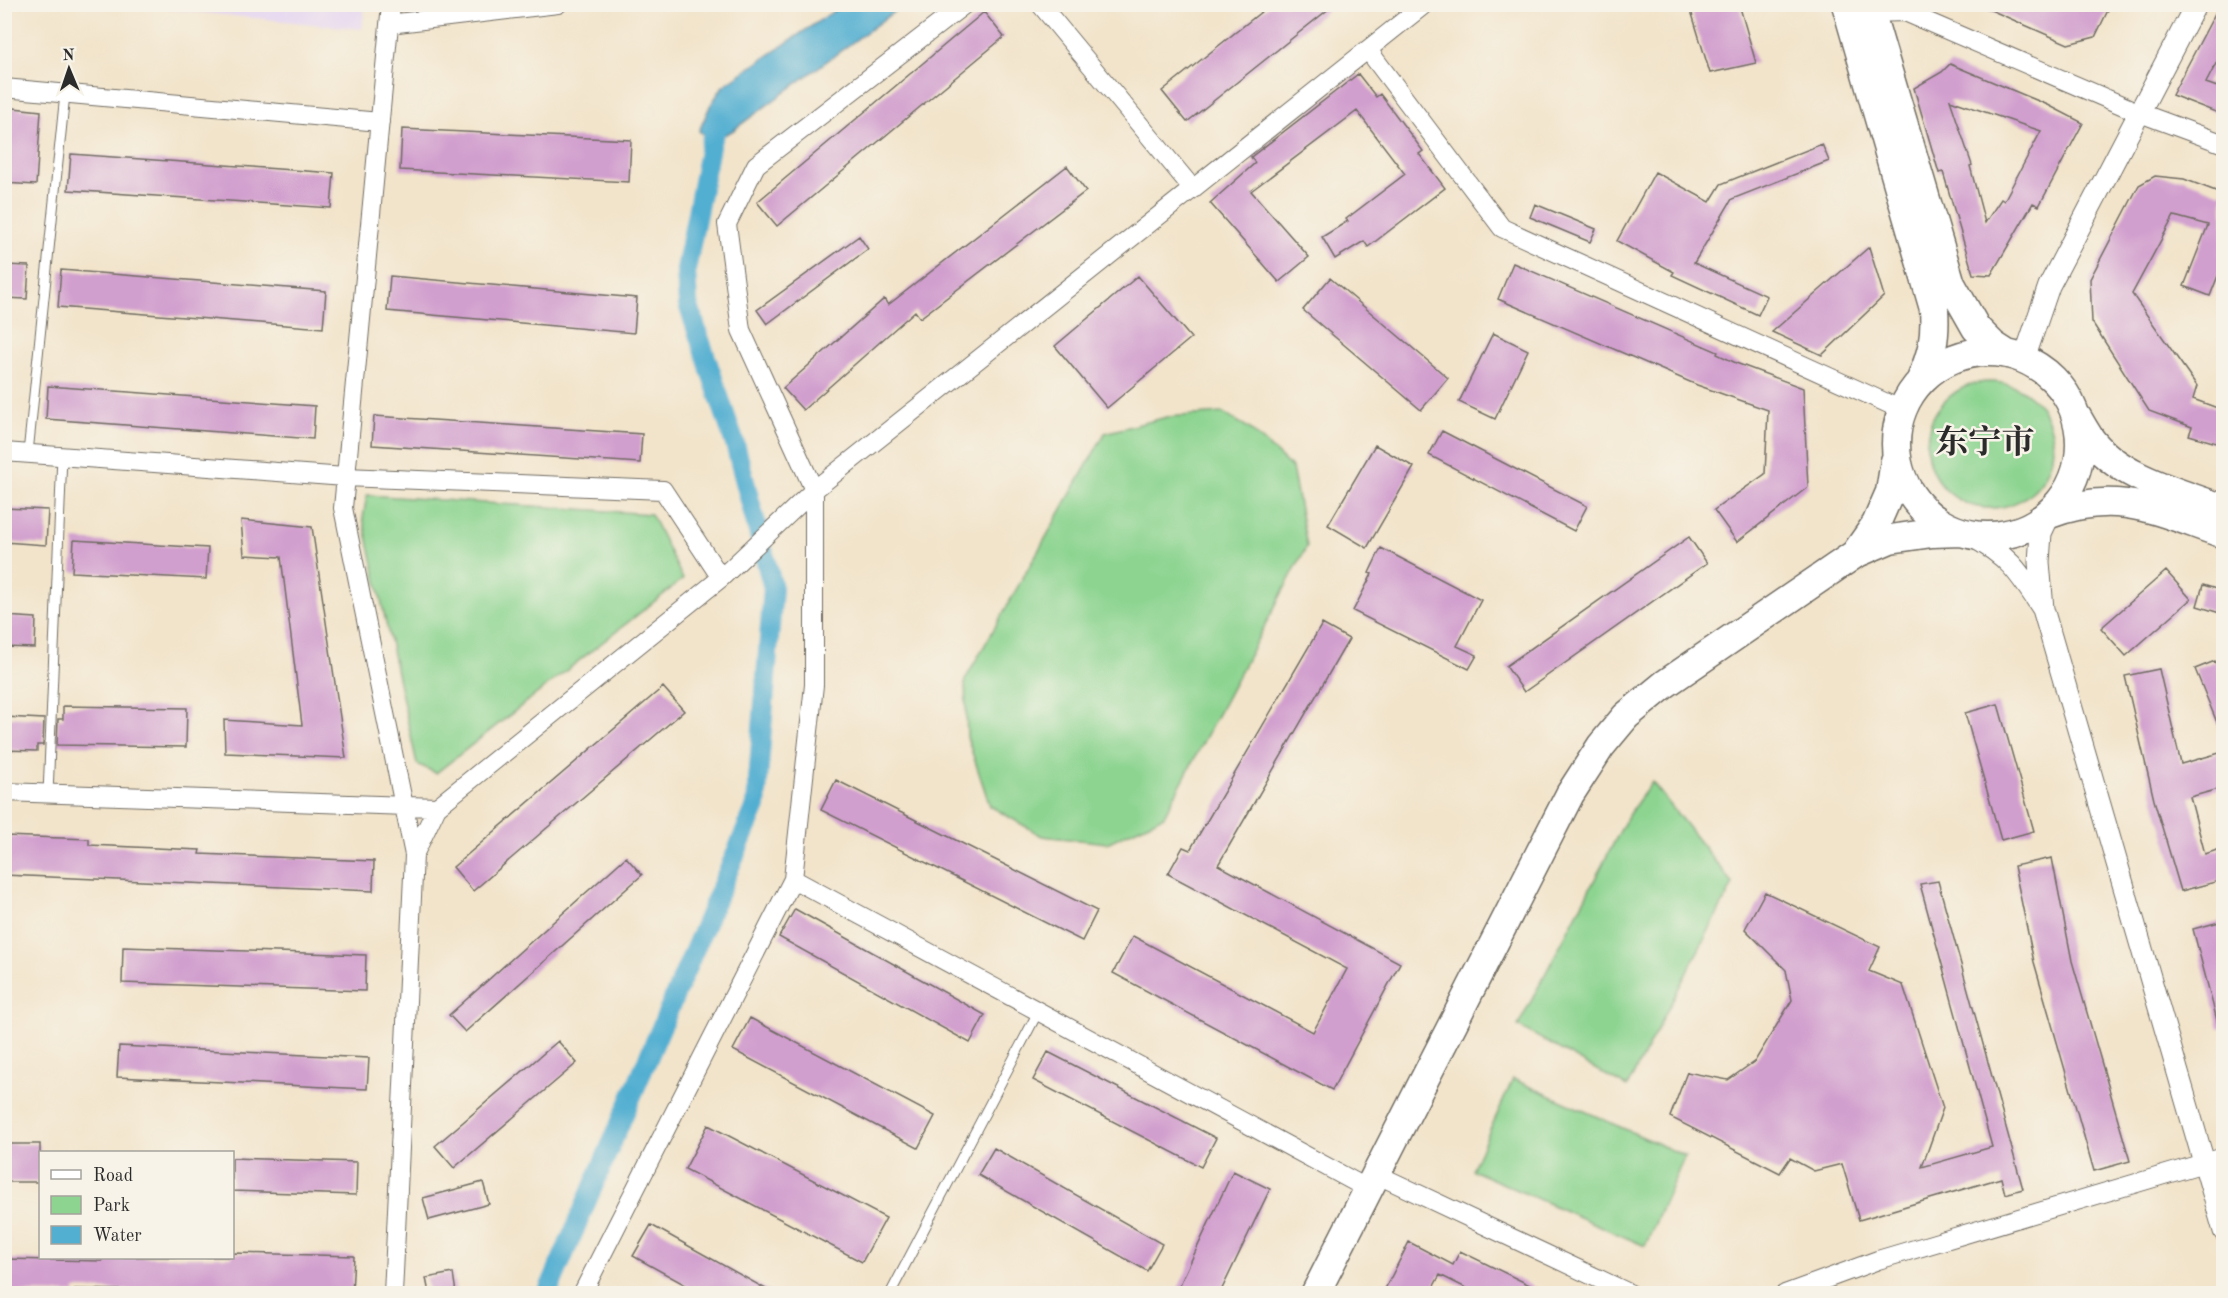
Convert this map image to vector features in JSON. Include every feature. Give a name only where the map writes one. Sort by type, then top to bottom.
[{"type":"highway","points":[[1859,10],[1951,284],[1976,328],[1993,345],[2047,372],[2065,392],[2090,439],[2127,471],[2223,509]]},
{"type":"highway","points":[[1859,10],[1934,309],[1935,333],[1921,380]]},
{"type":"highway","points":[[1855,554],[1876,524],[1890,492],[1895,459],[1895,430],[1904,403],[1921,380],[1944,362],[1971,353],[1998,352],[2015,356]]},
{"type":"highway","points":[[2050,514],[2067,493],[2078,468],[2081,442],[2076,416]]},
{"type":"highway","points":[[1895,459],[1904,486],[1921,509],[1944,526],[1965,534]]},
{"type":"highway","points":[[1315,1293],[1570,794],[1601,746],[1626,716],[1665,684],[1855,554],[1890,539],[1932,533],[2000,536],[2028,528],[2050,514],[2070,506],[2091,502],[2116,502],[2144,506],[2223,534]]},
{"type":"street","points":[[391,4],[343,508],[414,855],[393,1293]]},
{"type":"street","points":[[389,24],[558,4]]},
{"type":"street","points":[[582,1293],[794,879],[814,685],[813,490],[741,330],[728,224],[756,165],[965,4]]},
{"type":"street","points":[[1040,4],[1193,189]]},
{"type":"street","points":[[414,855],[436,807],[725,575],[813,490],[1425,4]]},
{"type":"street","points":[[2015,356],[2196,4]]},
{"type":"street","points":[[1859,10],[1905,12],[2140,113],[2223,144]]},
{"type":"street","points":[[1368,50],[1502,228],[1902,410]]},
{"type":"street","points":[[4,88],[380,122]]},
{"type":"street","points":[[4,452],[345,477],[663,490],[725,575]]},
{"type":"street","points":[[2050,514],[2041,533],[2039,562],[2043,609],[2213,1159],[2223,1231]]},
{"type":"street","points":[[1965,534],[1993,547],[2015,568],[2043,609]]},
{"type":"street","points":[[4,792],[436,807]]},
{"type":"street","points":[[794,879],[1038,1012],[1372,1181],[1631,1293]]},
{"type":"street","points":[[1785,1293],[1878,1260],[2213,1159]]},
{"type":"lane","points":[[28,453],[65,93]]},
{"type":"lane","points":[[48,794],[62,456]]},
{"type":"lane","points":[[890,1293],[1038,1012]]},
{"type":"shaded area","points":[[127,5],[365,5],[362,29]]},
{"type":"green space","points":[[1990,382],[2014,387],[2034,401],[2048,421],[2053,445],[2048,469],[2034,489],[2014,503],[1990,508],[1966,503],[1946,489],[1932,469],[1927,445],[1932,421],[1946,401],[1966,387]]},
{"type":"green space","points":[[1223,413],[1249,428],[1292,468],[1307,546],[1164,816],[1107,843],[1042,836],[990,806],[967,737],[965,680],[1105,433],[1167,417]]},
{"type":"green space","points":[[367,495],[651,514],[683,579],[436,773],[417,764],[363,518]]},
{"type":"green space","points":[[1652,782],[1733,884],[1627,1087],[1518,1026],[1629,814]]},
{"type":"green space","points":[[1513,1079],[1685,1156],[1645,1246],[1472,1170]]},
{"type":"water","points":[[844,4],[903,5],[732,131],[711,141],[699,131],[710,106],[723,86]]},
{"type":"building","points":[[1271,4],[1335,4],[1187,122],[1162,91]]},
{"type":"building","points":[[1689,4],[1739,4],[1756,63],[1710,73]]},
{"type":"building","points":[[1977,4],[2111,4],[2095,37],[2068,44]]},
{"type":"building","points":[[2220,4],[2223,4],[2223,50],[2206,83],[2223,89],[2223,115],[2172,95]]},
{"type":"building","points":[[984,12],[1004,37],[777,226],[757,202]]},
{"type":"building","points":[[1950,64],[2048,105],[2083,123],[2039,206],[2033,203],[1991,275],[1973,274],[1943,172],[1939,173],[1914,88],[1942,72]],"holes":[[[1950,100],[2041,131],[2004,201],[2001,199],[1985,223],[1970,166],[1972,165]]]},
{"type":"building","points":[[1358,74],[1376,97],[1380,94],[1423,151],[1419,154],[1445,188],[1368,247],[1364,241],[1335,259],[1322,237],[1348,221],[1346,219],[1405,174],[1357,111],[1251,191],[1309,257],[1279,282],[1210,203],[1255,163],[1251,157]]},
{"type":"building","points":[[4,107],[41,111],[36,185],[4,183]]},
{"type":"building","points":[[402,129],[631,140],[629,182],[400,170]]},
{"type":"building","points":[[1822,144],[1829,161],[1732,199],[1694,263],[1767,296],[1758,315],[1672,275],[1674,272],[1617,241],[1655,172],[1710,202],[1721,184]]},
{"type":"building","points":[[71,154],[334,173],[331,208],[68,190]]},
{"type":"building","points":[[1067,166],[1086,191],[920,318],[915,311],[803,410],[783,388],[884,299],[888,305]]},
{"type":"building","points":[[2155,176],[2184,179],[2221,193],[2223,189],[2223,263],[2210,296],[2184,286],[2208,225],[2174,216],[2132,294],[2197,386],[2193,399],[2223,410],[2223,445],[2189,435],[2192,427],[2149,411],[2092,322],[2090,279],[2139,185]]},
{"type":"building","points":[[1535,204],[1596,229],[1590,242],[1530,217]]},
{"type":"building","points":[[859,236],[868,249],[767,324],[757,310]]},
{"type":"building","points":[[1869,247],[1884,296],[1822,355],[1772,332]]},
{"type":"building","points":[[1513,263],[1718,352],[1717,354],[1736,363],[1803,388],[1808,487],[1737,542],[1714,510],[1765,474],[1768,410],[1697,385],[1498,299]]},
{"type":"building","points":[[4,265],[29,266],[27,299],[4,298]]},
{"type":"building","points":[[61,270],[326,291],[323,328],[58,307]]},
{"type":"building","points":[[390,276],[637,298],[634,333],[387,311]]},
{"type":"building","points":[[1138,276],[1191,338],[1107,408],[1055,346]]},
{"type":"building","points":[[1330,278],[1448,378],[1421,410],[1303,310]]},
{"type":"building","points":[[1493,333],[1528,350],[1495,419],[1459,402]]},
{"type":"building","points":[[48,386],[315,406],[313,439],[46,419]]},
{"type":"building","points":[[374,416],[642,434],[640,463],[372,445]]},
{"type":"building","points":[[1442,431],[1587,506],[1574,531],[1429,455]]},
{"type":"building","points":[[1375,445],[1414,467],[1367,548],[1328,525]]},
{"type":"building","points":[[4,508],[48,510],[46,545],[4,542]]},
{"type":"building","points":[[241,520],[312,527],[346,758],[225,753],[224,720],[302,725],[281,557],[244,555]]},
{"type":"building","points":[[1689,537],[1707,563],[1524,692],[1506,666]]},
{"type":"building","points":[[74,540],[208,548],[206,579],[72,572]]},
{"type":"building","points":[[1381,548],[1481,600],[1457,646],[1477,655],[1469,669],[1353,611],[1372,574],[1369,573]]},
{"type":"building","points":[[2166,571],[2191,599],[2126,656],[2101,628]]},
{"type":"building","points":[[2203,585],[2223,591],[2223,614],[2197,606]]},
{"type":"building","points":[[4,616],[36,618],[35,648],[4,647]]},
{"type":"building","points":[[1322,624],[1349,639],[1218,865],[1400,963],[1332,1090],[1113,973],[1133,936],[1313,1032],[1347,969],[1168,874],[1183,847],[1190,850]]},
{"type":"building","points":[[2215,661],[2223,682],[2223,737],[2195,669]]},
{"type":"building","points":[[2159,669],[2181,764],[2223,752],[2223,788],[2190,797],[2205,854],[2223,848],[2223,880],[2181,891],[2154,800],[2125,676]]},
{"type":"building","points":[[663,687],[684,711],[473,891],[453,867]]},
{"type":"building","points":[[1998,704],[2034,831],[2001,840],[1965,713]]},
{"type":"building","points":[[63,706],[187,708],[186,747],[57,745],[58,719],[63,719]]},
{"type":"building","points":[[4,717],[44,719],[43,745],[37,745],[37,751],[4,750]]},
{"type":"building","points":[[836,780],[1097,911],[1082,941],[821,810]]},
{"type":"building","points":[[4,836],[89,839],[89,845],[200,850],[199,854],[374,861],[373,891],[4,875]]},
{"type":"building","points":[[626,857],[642,875],[465,1032],[449,1015]]},
{"type":"building","points":[[2052,858],[2072,961],[2130,1161],[2094,1171],[2034,962],[2014,866]]},
{"type":"building","points":[[1938,881],[2023,1189],[2005,1194],[2001,1178],[1859,1220],[1842,1164],[1814,1171],[1790,1158],[1780,1173],[1670,1117],[1687,1072],[1728,1080],[1755,1061],[1792,1000],[1786,970],[1745,929],[1765,892],[1880,947],[1869,971],[1903,985],[1943,1108],[1922,1167],[1992,1147],[1920,884]]},
{"type":"building","points":[[795,909],[985,1015],[970,1043],[779,937]]},
{"type":"building","points":[[2223,921],[2223,1027],[2219,1028],[2193,929]]},
{"type":"building","points":[[123,947],[366,955],[365,991],[122,983]]},
{"type":"building","points":[[750,1018],[935,1116],[918,1148],[733,1050]]},
{"type":"building","points":[[558,1041],[577,1063],[454,1168],[435,1146]]},
{"type":"building","points":[[119,1046],[369,1058],[367,1089],[117,1077]]},
{"type":"building","points":[[1048,1052],[1216,1138],[1201,1167],[1033,1080]]},
{"type":"building","points":[[708,1125],[886,1218],[862,1262],[685,1169]]},
{"type":"building","points":[[4,1144],[40,1144],[39,1182],[4,1182]]},
{"type":"building","points":[[994,1148],[1162,1244],[1147,1271],[978,1175]]},
{"type":"building","points":[[234,1158],[357,1162],[356,1195],[234,1191]]},
{"type":"building","points":[[1233,1171],[1270,1189],[1220,1293],[1176,1293]]},
{"type":"building","points":[[483,1182],[489,1204],[429,1220],[423,1198]]},
{"type":"building","points":[[651,1225],[773,1293],[700,1293],[633,1256]]},
{"type":"building","points":[[1409,1242],[1453,1265],[1460,1251],[1546,1293],[1476,1293],[1440,1275],[1430,1293],[1383,1293]]},
{"type":"building","points":[[234,1253],[354,1256],[352,1293],[75,1289],[75,1293],[4,1292],[4,1259],[102,1261],[102,1259],[234,1259]]},
{"type":"building","points":[[453,1273],[456,1293],[429,1293],[426,1278]]},
{"type":"waterway","points":[[547,1294],[756,806],[773,588],[735,444],[688,304],[686,270],[711,141],[721,118]]},
{"type":"district","name":"东宁市","points":[[1985,444]]}]
